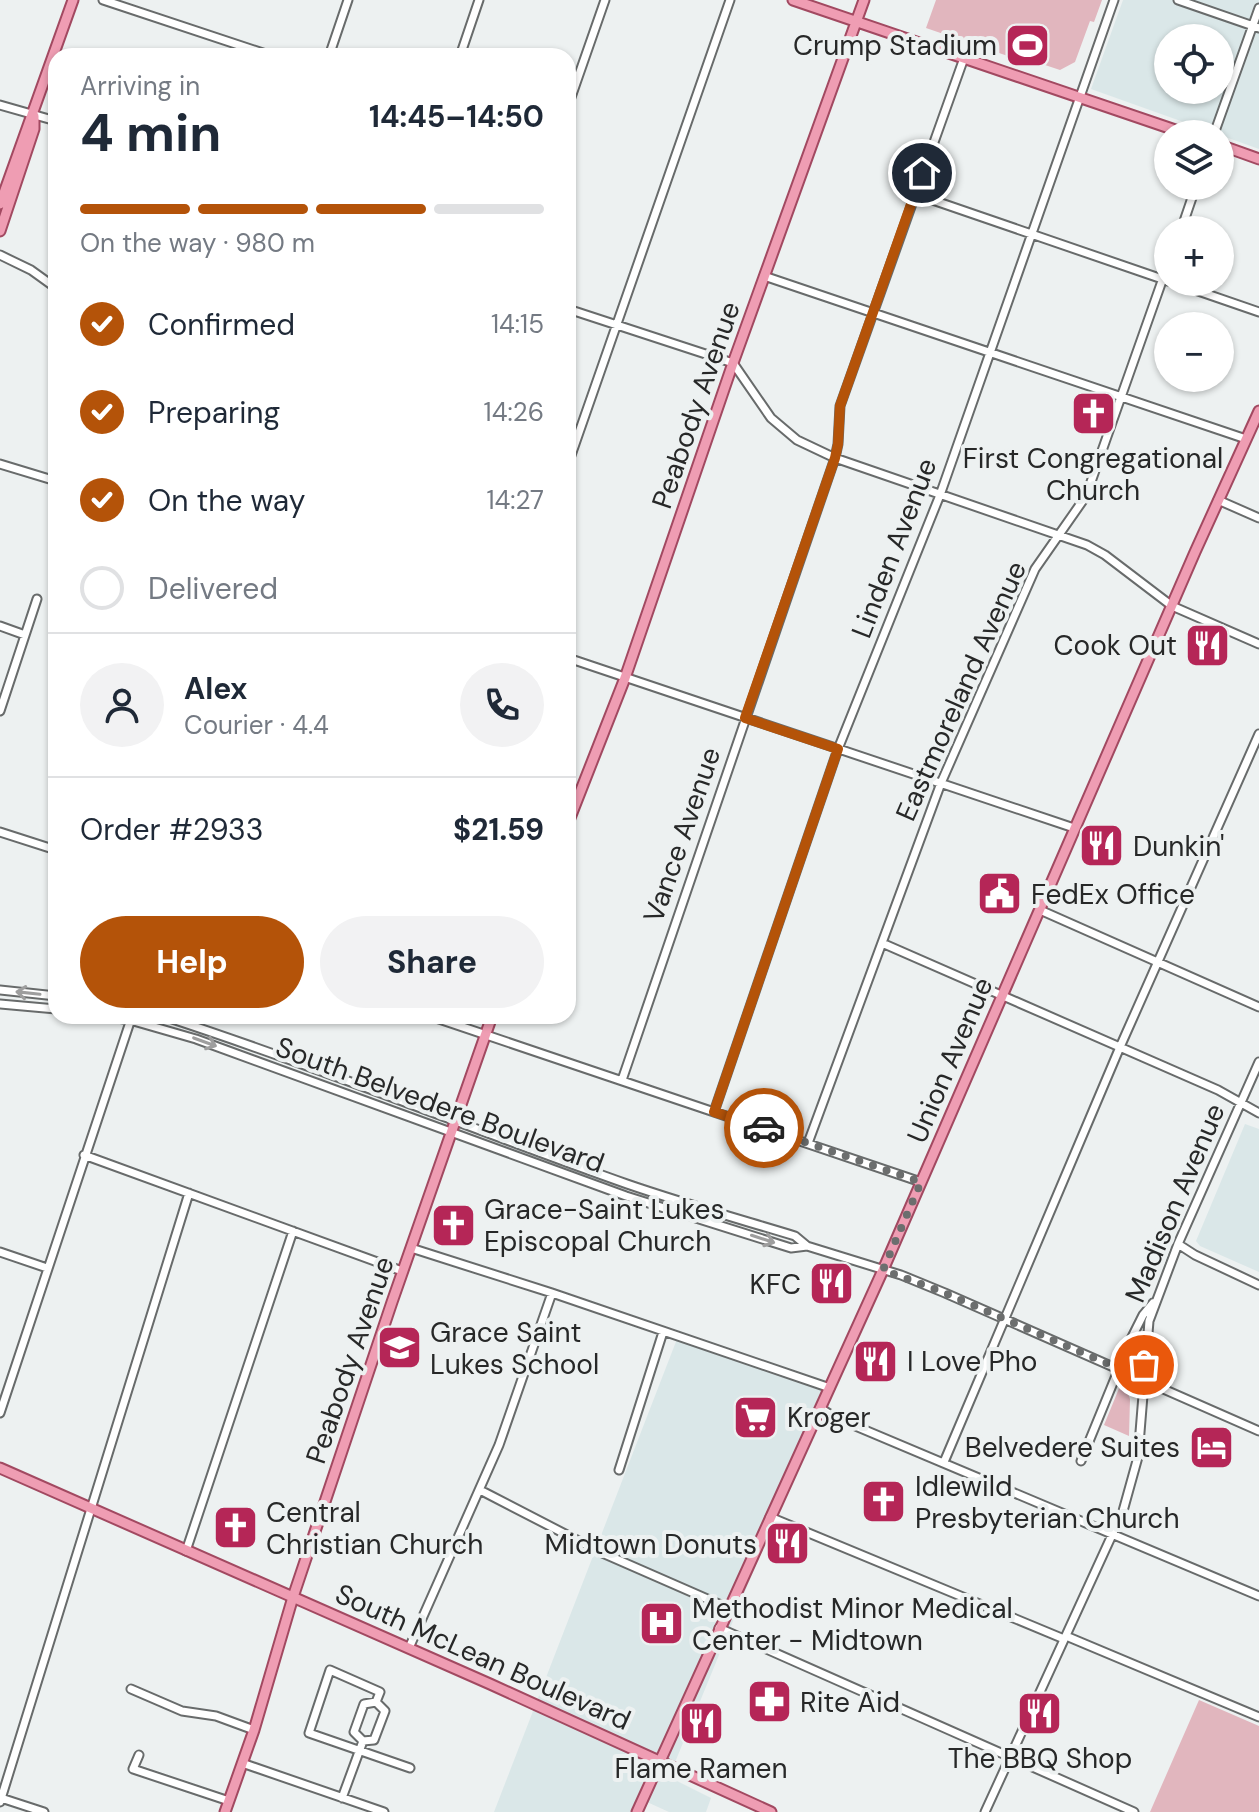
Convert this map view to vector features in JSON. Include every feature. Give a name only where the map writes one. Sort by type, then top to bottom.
[{"type":"main road","points":[[57,48],[73,0]]},
{"type":"main road","points":[[793,0],[1154,122]]},
{"type":"main road","name":"Peabody Avenue","points":[[576,803],[625,678],[733,363],[864,0]]},
{"type":"main road","points":[[0,204],[26,126],[34,114],[48,73]]},
{"type":"main road","points":[[0,231],[34,129],[34,114]]},
{"type":"main road","points":[[1234,150],[1259,159]]},
{"type":"main road","name":"Union Avenue","points":[[637,1812],[883,1270],[1259,411]]},
{"type":"main road","name":"Peabody Avenue","points":[[225,1812],[402,1271],[489,1024]]},
{"type":"main road","name":"South McLean Boulevard","points":[[0,1468],[771,1812]]},
{"type":"street","points":[[103,0],[248,48]]},
{"type":"street","points":[[332,48],[348,0]]},
{"type":"street","points":[[463,48],[479,0]]},
{"type":"street","points":[[576,83],[605,0]]},
{"type":"street","points":[[576,442],[730,0]]},
{"type":"street","name":"Linden Avenue","points":[[714,1112],[838,749],[940,495],[1114,0]]},
{"type":"street","points":[[1178,0],[1256,27]]},
{"type":"street","points":[[1219,120],[1256,27],[1259,8]]},
{"type":"street","name":"Vance Avenue","points":[[622,1080],[835,458],[840,406],[964,58]]},
{"type":"street","points":[[0,105],[48,118]]},
{"type":"street","points":[[915,194],[1154,275]]},
{"type":"street","points":[[0,255],[48,282]]},
{"type":"street","points":[[764,276],[1246,439]]},
{"type":"street","name":"Eastmoreland Avenue","points":[[808,1143],[941,783],[1035,569],[1086,496],[1121,396],[1162,296]]},
{"type":"street","points":[[1214,296],[1259,312]]},
{"type":"street","points":[[576,312],[733,363],[771,418],[797,440],[835,458],[1061,534],[1105,555],[1172,606],[1259,644]]},
{"type":"street","points":[[0,464],[48,479]]},
{"type":"street","points":[[1218,500],[1259,518]]},
{"type":"street","points":[[0,711],[3,688],[37,599]]},
{"type":"street","points":[[0,626],[25,635]]},
{"type":"street","points":[[576,661],[1074,828]]},
{"type":"street","points":[[944,1462],[1120,1047],[1259,734]]},
{"type":"street","points":[[0,832],[48,847]]},
{"type":"street","points":[[1040,910],[1259,1007]]},
{"type":"street","points":[[882,943],[1120,1047],[1259,1113]]},
{"type":"street","points":[[0,990],[48,995]]},
{"type":"street","points":[[0,1004],[48,1008]]},
{"type":"street","points":[[0,1413],[129,1024]]},
{"type":"street","name":"South Belvedere Boulevard","points":[[150,1024],[626,1196],[785,1246],[807,1246],[883,1270],[1005,1319],[1259,1431]]},
{"type":"street","name":"South Belvedere Boulevard","points":[[187,1024],[301,1062],[630,1185],[795,1236],[807,1246]]},
{"type":"street","points":[[453,1024],[921,1182]]},
{"type":"street","points":[[296,1076],[301,1062]]},
{"type":"street","name":"Madison Avenue","points":[[985,1812],[1126,1503],[1138,1457],[1148,1326],[1155,1301],[1259,1062]]},
{"type":"street","points":[[84,1155],[402,1271]]},
{"type":"street","points":[[44,1812],[1,1800],[4,1771],[189,1193]]},
{"type":"street","points":[[186,1551],[293,1231]]},
{"type":"street","points":[[1178,1244],[1259,1285]]},
{"type":"street","points":[[411,1248],[830,1388]]},
{"type":"street","points":[[0,1252],[47,1268]]},
{"type":"street","points":[[409,1648],[499,1445],[552,1293]]},
{"type":"street","points":[[1081,1461],[1143,1315],[1155,1301]]},
{"type":"street","points":[[619,1470],[663,1332]]},
{"type":"street","points":[[820,1408],[834,1417],[1259,1596]]},
{"type":"street","points":[[480,1490],[539,1523],[728,1608]]},
{"type":"street","points":[[770,1517],[1259,1717]]},
{"type":"street","points":[[719,1628],[1134,1812]]},
{"type":"street","points":[[376,1702],[380,1692],[330,1670],[309,1733],[410,1768]]},
{"type":"street","points":[[131,1689],[182,1711],[216,1716],[254,1730]]},
{"type":"street","points":[[363,1741],[374,1740],[385,1711],[376,1702]]},
{"type":"street","points":[[363,1741],[354,1732],[364,1704],[376,1702]]},
{"type":"street","points":[[342,1798],[363,1741]]},
{"type":"street","points":[[139,1755],[133,1769],[229,1801]]},
{"type":"street","points":[[242,1763],[384,1812]]},
{"type":"shaded area","name":"Crump Stadium","points":[[936,0],[1102,0],[1094,22],[1090,21],[1075,62],[1060,70],[1025,62],[926,28]]},
{"type":"shaded area","points":[[1123,0],[1259,0],[1259,149],[1234,140],[1234,120],[1178,120],[1091,89]]},
{"type":"shaded area","points":[[1245,1124],[1259,1129],[1259,1272],[1200,1246],[1196,1241]]},
{"type":"shaded area","points":[[677,1339],[828,1389],[669,1777],[711,1798],[706,1812],[669,1812],[647,1802],[641,1812],[494,1812]]},
{"type":"shaded area","points":[[1125,1385],[1130,1399],[1129,1436],[1104,1425],[1120,1386]]},
{"type":"shaded area","points":[[1199,1700],[1259,1726],[1259,1812],[1150,1812]]},
{"type":"way so far","points":[[764,1128],[921,1182],[883,1270],[945,1293],[1143,1379],[1144,1365]]},
{"type":"place","name":"Crump Stadium","points":[[1028,45]]},
{"type":"place","name":"First Congregational Church","points":[[1093,413]]},
{"type":"place","name":"Cook Out","points":[[1208,645]]},
{"type":"place","name":"Dunkin'","points":[[1102,846]]},
{"type":"place","name":"FedEx Office","points":[[1000,894]]},
{"type":"place","name":"Grace-Saint Lukes Episcopal Church","points":[[453,1225]]},
{"type":"place","name":"KFC","points":[[832,1284]]},
{"type":"place","name":"Grace Saint Lukes School","points":[[399,1348]]},
{"type":"place","name":"I Love Pho","points":[[876,1361]]},
{"type":"place","name":"Kroger","points":[[756,1417]]},
{"type":"place","name":"Belvedere Suites","points":[[1211,1447]]},
{"type":"place","name":"Idlewild Presbyterian Church","points":[[884,1502]]},
{"type":"place","name":"Central Christian Church","points":[[235,1528]]},
{"type":"place","name":"Midtown Donuts","points":[[788,1544]]},
{"type":"place","name":"Methodist Minor Medical Center - Midtown","points":[[661,1624]]},
{"type":"place","name":"Rite Aid","points":[[769,1702]]},
{"type":"place","name":"The BBQ Shop","points":[[1040,1713]]},
{"type":"place","name":"Flame Ramen","points":[[701,1724]]},
{"type":"route","points":[[764,1128],[714,1112],[838,749],[745,718],[835,458],[840,406],[922,173]]}]
